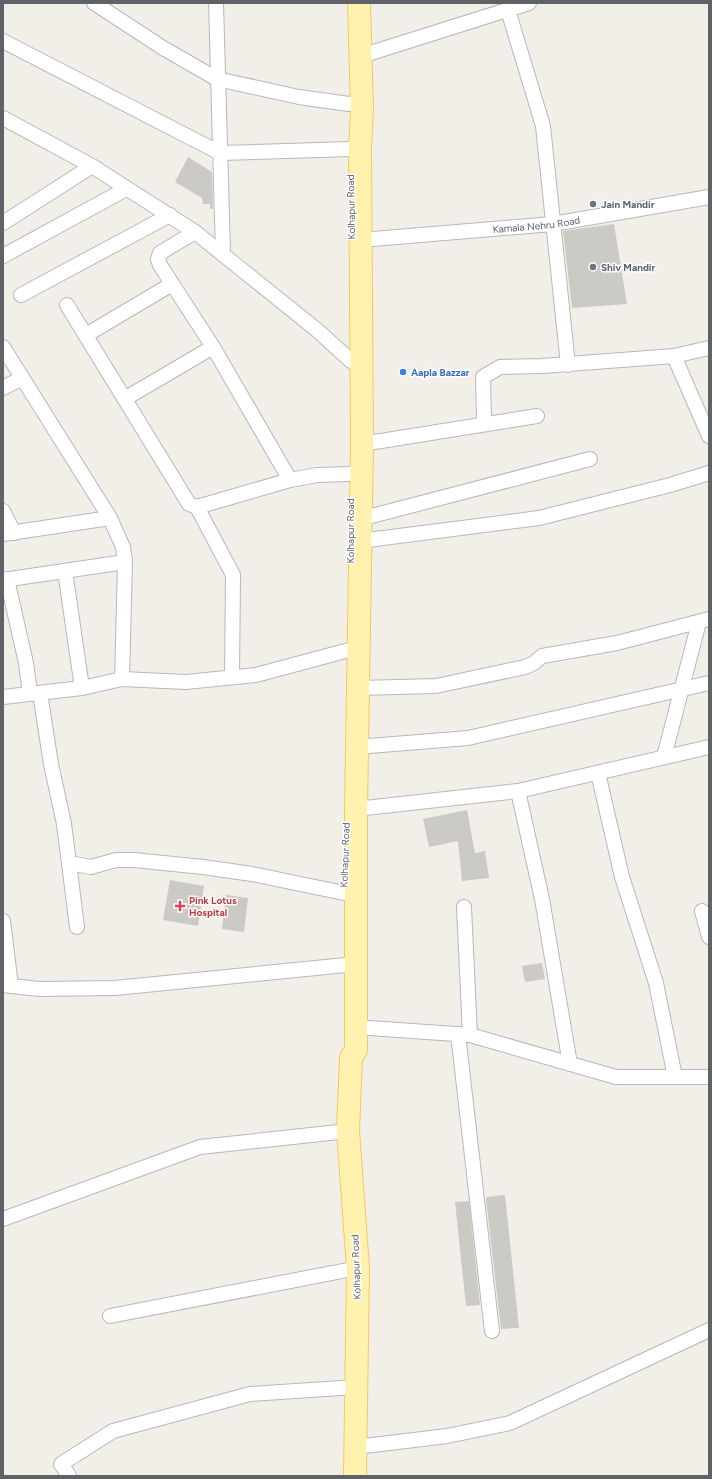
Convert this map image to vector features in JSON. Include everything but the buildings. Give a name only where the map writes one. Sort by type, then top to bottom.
[{"type":"main road","name":"Kolhapur Road","points":[[347,3],[353,335],[351,360],[352,416],[355,472],[360,519],[359,688],[356,809],[346,1048],[351,1058],[348,1131],[358,1268],[355,1476]]},
{"type":"main road","name":"Kolhapur Road","points":[[351,1058],[356,1050],[344,893],[349,650],[355,472],[362,444],[361,56],[359,3]]},
{"type":"street","points":[[94,3],[163,48],[217,79],[300,97],[349,104]]},
{"type":"street","points":[[216,3],[223,254]]},
{"type":"street","points":[[361,56],[529,3]]},
{"type":"street","points":[[508,10],[543,126],[568,365]]},
{"type":"street","points":[[3,41],[220,153],[350,149]]},
{"type":"street","points":[[3,118],[92,166],[195,232],[317,330],[351,360]]},
{"type":"street","points":[[3,223],[92,166]]},
{"type":"street","points":[[3,256],[126,189]]},
{"type":"street","name":"Kamala Nehru Road","points":[[361,240],[553,224],[709,197]]},
{"type":"street","points":[[21,295],[170,215]]},
{"type":"street","points":[[195,232],[160,253],[158,259],[160,265],[213,347],[290,480]]},
{"type":"street","points":[[86,335],[172,284]]},
{"type":"street","points":[[67,305],[126,398],[189,504],[197,507],[290,480],[317,475],[355,472]]},
{"type":"street","points":[[3,347],[110,518],[122,547],[126,562],[122,679]]},
{"type":"street","points":[[126,398],[213,347]]},
{"type":"street","points":[[484,424],[483,377],[500,367],[568,365],[674,356],[709,348]]},
{"type":"street","points":[[674,356],[709,436]]},
{"type":"street","points":[[3,388],[22,378]]},
{"type":"street","points":[[362,444],[537,416]]},
{"type":"street","points":[[360,519],[590,460]]},
{"type":"street","points":[[360,541],[539,518],[670,485],[709,473]]},
{"type":"street","points":[[197,507],[234,575],[232,677]]},
{"type":"street","points":[[3,511],[8,533],[110,518]]},
{"type":"street","points":[[77,927],[64,824],[35,693],[5,580],[126,562]]},
{"type":"street","points":[[65,571],[82,688]]},
{"type":"street","points":[[359,688],[436,686],[525,667],[534,663],[542,656],[617,643],[704,620]]},
{"type":"street","points":[[664,757],[682,689],[704,620]]},
{"type":"street","points":[[3,697],[82,688],[122,679],[186,682],[256,675],[349,650]]},
{"type":"street","points":[[357,747],[468,738],[709,683]]},
{"type":"street","points":[[356,809],[518,791],[709,747]]},
{"type":"street","points":[[598,772],[622,877],[656,983],[675,1077]]},
{"type":"street","points":[[518,791],[542,900],[570,1064]]},
{"type":"street","points":[[69,863],[91,868],[116,860],[134,860],[203,867],[252,874],[344,893]]},
{"type":"street","points":[[464,907],[464,1034],[492,1331]]},
{"type":"street","points":[[702,911],[709,938]]},
{"type":"street","points":[[3,921],[7,986],[40,990],[115,988],[350,964]]},
{"type":"street","points":[[355,1027],[464,1034],[616,1077],[709,1077]]},
{"type":"street","points":[[3,1219],[200,1147],[348,1131]]},
{"type":"street","points":[[110,1316],[358,1268]]},
{"type":"street","points":[[356,1447],[447,1436],[510,1423],[709,1330]]},
{"type":"street","points":[[69,1476],[62,1464],[113,1431],[250,1394],[356,1387]]},
{"type":"place","name":"Jain Mandir","points":[[593,204]]},
{"type":"place","name":"Shiv Mandir","points":[[593,267]]},
{"type":"place","name":"Aapla Bazzar","points":[[403,372]]},
{"type":"place","name":"Pink Lotus Hospital","points":[[180,906]]}]
